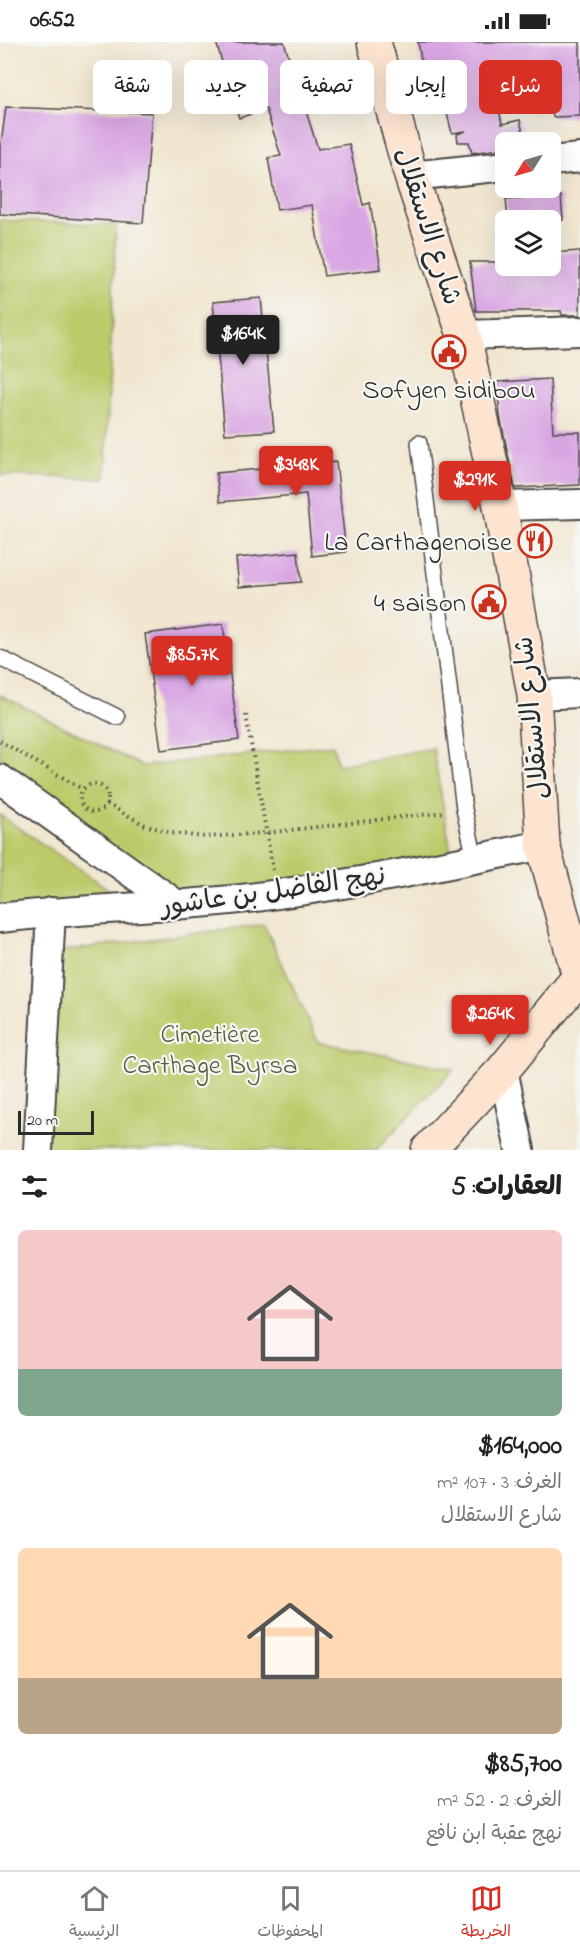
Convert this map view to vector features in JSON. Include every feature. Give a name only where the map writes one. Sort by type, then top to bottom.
[{"type":"street","name":"شارع الاستقلال","points":[[374,42],[411,176],[465,335],[500,506],[534,695],[543,845],[580,976]]},
{"type":"street","points":[[561,160],[580,158]]},
{"type":"street","points":[[411,176],[495,167]]},
{"type":"street","points":[[465,335],[580,331]]},
{"type":"street","points":[[500,506],[580,504]]},
{"type":"street","points":[[534,695],[580,693]]},
{"type":"street","points":[[0,779],[177,905]]},
{"type":"street","name":"نهج الفاضل بن عاشور","points":[[0,918],[51,912],[177,905],[278,894],[543,845]]},
{"type":"street","points":[[38,1150],[51,912]]},
{"type":"street","points":[[428,1150],[503,1070],[580,976]]},
{"type":"street","points":[[503,1070],[520,1150]]},
{"type":"lane","points":[[419,443],[464,809],[475,859]]},
{"type":"lane","points":[[0,658],[117,717]]},
{"type":"path","points":[[246,715],[278,894]]},
{"type":"path","points":[[0,741],[82,789]]},
{"type":"path","points":[[90,783],[103,786],[108,794],[104,808],[94,812],[84,809],[79,798],[82,789],[90,783]]},
{"type":"path","points":[[106,804],[145,825],[171,833],[205,837],[464,809]]},
{"type":"green space","points":[[0,220],[116,225],[105,479],[0,475]]},
{"type":"green space","points":[[0,695],[142,766],[333,745],[338,765],[433,748],[453,863],[168,903],[0,787]]},
{"type":"green space","points":[[0,815],[136,908],[0,920]]},
{"type":"green space","name":"Cimetière Carthage Byrsa","points":[[264,924],[318,1042],[454,1069],[376,1150],[40,1150],[41,954]]},
{"type":"building","points":[[216,42],[284,42],[290,60],[280,60],[280,114],[307,114],[318,149],[349,144],[363,205],[370,203],[381,269],[324,276],[312,205],[277,210],[268,158],[281,156],[268,114],[268,60],[221,60]]},
{"type":"building","points":[[418,42],[580,42],[580,116],[553,117],[553,114],[562,114],[562,60],[479,60],[479,114],[500,114],[502,124],[520,120],[523,132],[495,132],[495,150],[472,153],[469,142],[458,142],[457,134],[466,131],[452,133],[447,114],[467,114],[467,60],[421,60]]},
{"type":"building","points":[[6,107],[93,111],[93,114],[152,114],[143,223],[0,214],[0,151]]},
{"type":"building","points":[[238,114],[251,114],[239,118]]},
{"type":"building","points":[[561,196],[563,220],[561,220],[561,210],[507,210],[506,199],[561,198]]},
{"type":"building","points":[[580,251],[580,315],[562,315],[561,311],[476,311],[470,262],[495,262],[495,276],[561,276],[561,252]]},
{"type":"building","points":[[261,298],[274,431],[225,434],[213,302]]},
{"type":"building","points":[[550,379],[553,432],[580,432],[580,485],[515,488],[500,416],[497,382]]},
{"type":"building","points":[[336,462],[346,552],[312,556],[306,494],[220,502],[216,473]]},
{"type":"building","points":[[298,552],[301,582],[239,587],[236,558]]},
{"type":"building","points":[[223,624],[239,740],[161,750],[145,634]]},
{"type":"place","name":"Sofyen sidibou","points":[[449,352]]},
{"type":"place","name":"La Carthagenoise","points":[[535,541]]},
{"type":"place","name":"4 saison","points":[[489,602]]}]
